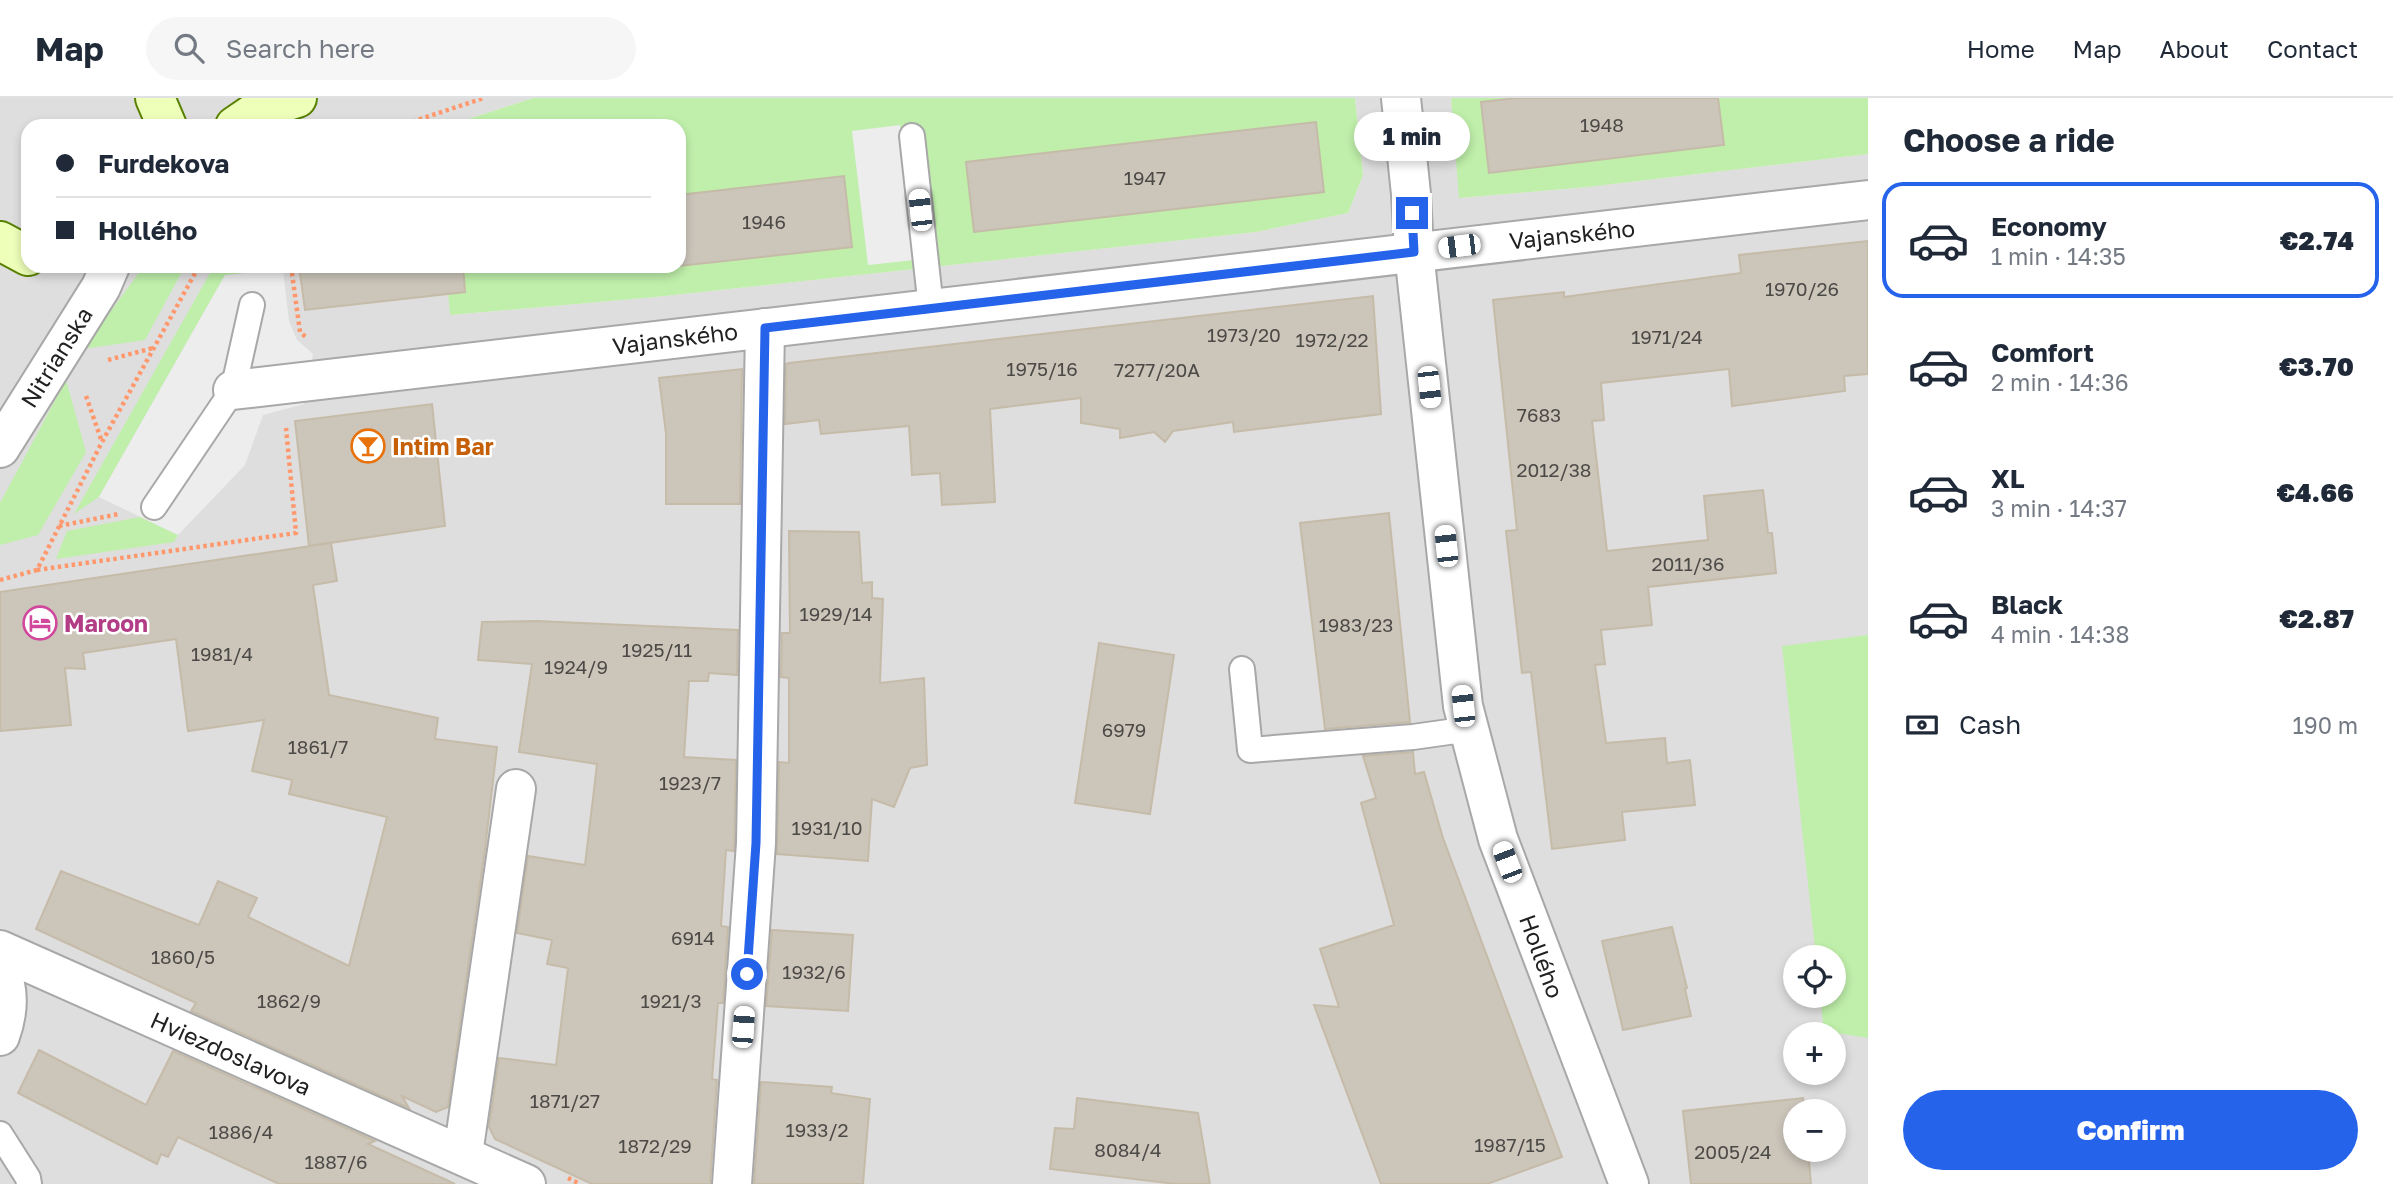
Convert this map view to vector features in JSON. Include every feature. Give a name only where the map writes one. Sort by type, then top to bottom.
[{"type":"main road","points":[[155,98],[164,119]]},
{"type":"main road","points":[[245,119],[257,111],[297,98]]},
{"type":"main road","points":[[0,241],[21,252]]},
{"type":"street","name":"Hollého","points":[[1401,98],[1414,252],[1463,706],[1498,839],[1629,1184]]},
{"type":"street","name":"Vajanského","points":[[233,390],[1868,200]]},
{"type":"street","name":"Nitrianska","points":[[0,447],[101,287],[107,273]]},
{"type":"street","points":[[732,1184],[756,843],[765,328]]},
{"type":"street","points":[[476,1167],[516,789]]},
{"type":"street","name":"Hviezdoslavova","points":[[0,950],[476,1167],[526,1184]]},
{"type":"street","points":[[0,969],[5,980],[7,1016],[0,1036]]},
{"type":"lane","points":[[912,136],[931,308]]},
{"type":"lane","points":[[154,507],[233,390],[253,306]]},
{"type":"lane","points":[[1242,669],[1250,750],[1413,737],[1470,729]]},
{"type":"lane","points":[[0,1134],[28,1178],[29,1184]]},
{"type":"path","points":[[420,119],[484,98]]},
{"type":"path","points":[[37,570],[102,442],[196,273]]},
{"type":"path","points":[[103,361],[154,348]]},
{"type":"path","points":[[85,393],[102,442]]},
{"type":"path","points":[[0,580],[37,570],[296,533],[286,424]]},
{"type":"path","points":[[59,526],[154,507]]},
{"type":"shaded area","points":[[0,98],[533,98],[468,119],[21,119],[21,273],[447,273],[451,315],[655,297],[1256,232],[1348,213],[1363,175],[1355,98],[1451,98],[1460,198],[1587,187],[1868,154],[1868,1184],[0,1184]]},
{"type":"shaded area","points":[[900,125],[915,260],[868,265],[852,131]]},
{"type":"shaded area","points":[[283,273],[289,321],[297,340],[313,354],[304,404],[263,415],[245,465],[178,535],[99,497],[225,275]]},
{"type":"green space","points":[[533,98],[1355,98],[1363,175],[1348,213],[1256,232],[655,297],[450,315],[447,273],[686,273],[686,119],[468,119]]},
{"type":"green space","points":[[1451,98],[1868,98],[1868,154],[1587,187],[1459,198]]},
{"type":"green space","points":[[139,273],[181,273],[145,340],[83,349]]},
{"type":"green space","points":[[210,273],[248,273],[225,275],[99,497],[74,514]]},
{"type":"green space","points":[[66,380],[86,452],[38,535],[0,545],[0,503]]},
{"type":"green space","points":[[140,517],[178,535],[174,542],[56,559],[67,531]]},
{"type":"green space","points":[[1868,635],[1868,1038],[1846,1034],[1846,1022],[1823,1022],[1821,1008],[1846,1008],[1846,945],[1815,945],[1782,646]]},
{"type":"building","points":[[1517,98],[1718,98],[1724,145],[1489,173],[1481,102]]},
{"type":"building","points":[[1316,122],[1324,192],[974,232],[966,162]]},
{"type":"building","points":[[844,176],[852,247],[686,265],[686,194]]},
{"type":"building","points":[[1868,241],[1868,374],[1844,376],[1845,391],[1732,406],[1729,369],[1601,383],[1604,420],[1592,421],[1607,551],[1708,540],[1704,496],[1763,490],[1768,533],[1772,533],[1776,573],[1648,587],[1652,625],[1601,630],[1605,664],[1595,665],[1606,743],[1665,738],[1667,763],[1690,760],[1695,805],[1622,812],[1625,840],[1552,849],[1531,672],[1522,673],[1506,531],[1517,530],[1493,300],[1564,292],[1564,297],[1741,273],[1739,255]]},
{"type":"building","points":[[300,273],[464,273],[465,292],[305,310]]},
{"type":"building","points":[[1373,296],[1381,414],[1234,432],[1233,422],[1173,431],[1165,442],[1154,432],[1120,438],[1120,429],[1081,423],[1081,398],[990,409],[995,502],[942,505],[940,473],[912,475],[909,426],[821,434],[819,420],[785,424],[786,364],[789,363]]},
{"type":"building","points":[[742,369],[740,504],[666,504],[666,434],[659,378]]},
{"type":"building","points":[[432,404],[445,526],[309,546],[295,421]]},
{"type":"building","points":[[1389,513],[1410,722],[1325,729],[1300,523]]},
{"type":"building","points":[[789,531],[859,532],[862,583],[872,582],[872,598],[883,599],[880,683],[924,678],[927,765],[910,768],[894,807],[872,799],[868,861],[777,854],[779,762],[789,763],[789,678],[781,677],[782,633],[790,633]]},
{"type":"building","points":[[331,543],[337,581],[313,585],[329,695],[438,718],[435,739],[497,747],[448,1107],[436,1112],[402,1096],[409,1108],[191,1011],[196,1003],[36,929],[61,871],[199,925],[218,881],[257,898],[248,917],[349,966],[387,817],[289,794],[292,780],[252,771],[264,720],[188,731],[176,639],[83,653],[85,669],[65,668],[71,725],[0,731],[0,592]]},
{"type":"building","points":[[537,621],[738,630],[737,675],[709,673],[708,681],[689,681],[684,757],[736,760],[734,851],[726,850],[721,926],[728,927],[723,1003],[718,1003],[712,1079],[717,1080],[710,1184],[592,1184],[495,1139],[489,1127],[499,1058],[556,1065],[568,968],[547,964],[552,940],[517,933],[528,856],[585,865],[597,764],[519,752],[532,664],[478,660],[482,622]]},
{"type":"building","points":[[1099,643],[1174,655],[1150,814],[1075,803]]},
{"type":"building","points":[[1413,752],[1415,774],[1424,772],[1443,838],[1562,1157],[1487,1184],[1381,1184],[1314,1005],[1339,1007],[1320,949],[1394,925],[1361,803],[1376,798],[1363,756]]},
{"type":"building","points":[[1672,927],[1691,1016],[1623,1030],[1602,941]]},
{"type":"building","points":[[772,930],[853,935],[848,1011],[766,1006]]},
{"type":"building","points":[[39,1050],[146,1105],[173,1051],[375,1141],[368,1144],[455,1184],[279,1184],[178,1137],[168,1157],[161,1154],[157,1164],[18,1093]]},
{"type":"building","points":[[761,1082],[832,1087],[831,1093],[870,1099],[863,1184],[754,1184]]},
{"type":"building","points":[[1077,1098],[1198,1113],[1210,1184],[1176,1184],[1050,1169],[1055,1128],[1074,1129]]},
{"type":"building","points":[[1783,1100],[1783,1162],[1809,1162],[1811,1184],[1691,1184],[1683,1111]]},
{"type":"place","name":"Intim Bar","points":[[368,446]]},
{"type":"place","name":"Maroon","points":[[40,623]]},
{"type":"route","points":[[747,974],[756,843],[765,328],[1414,252],[1412,213]]}]
